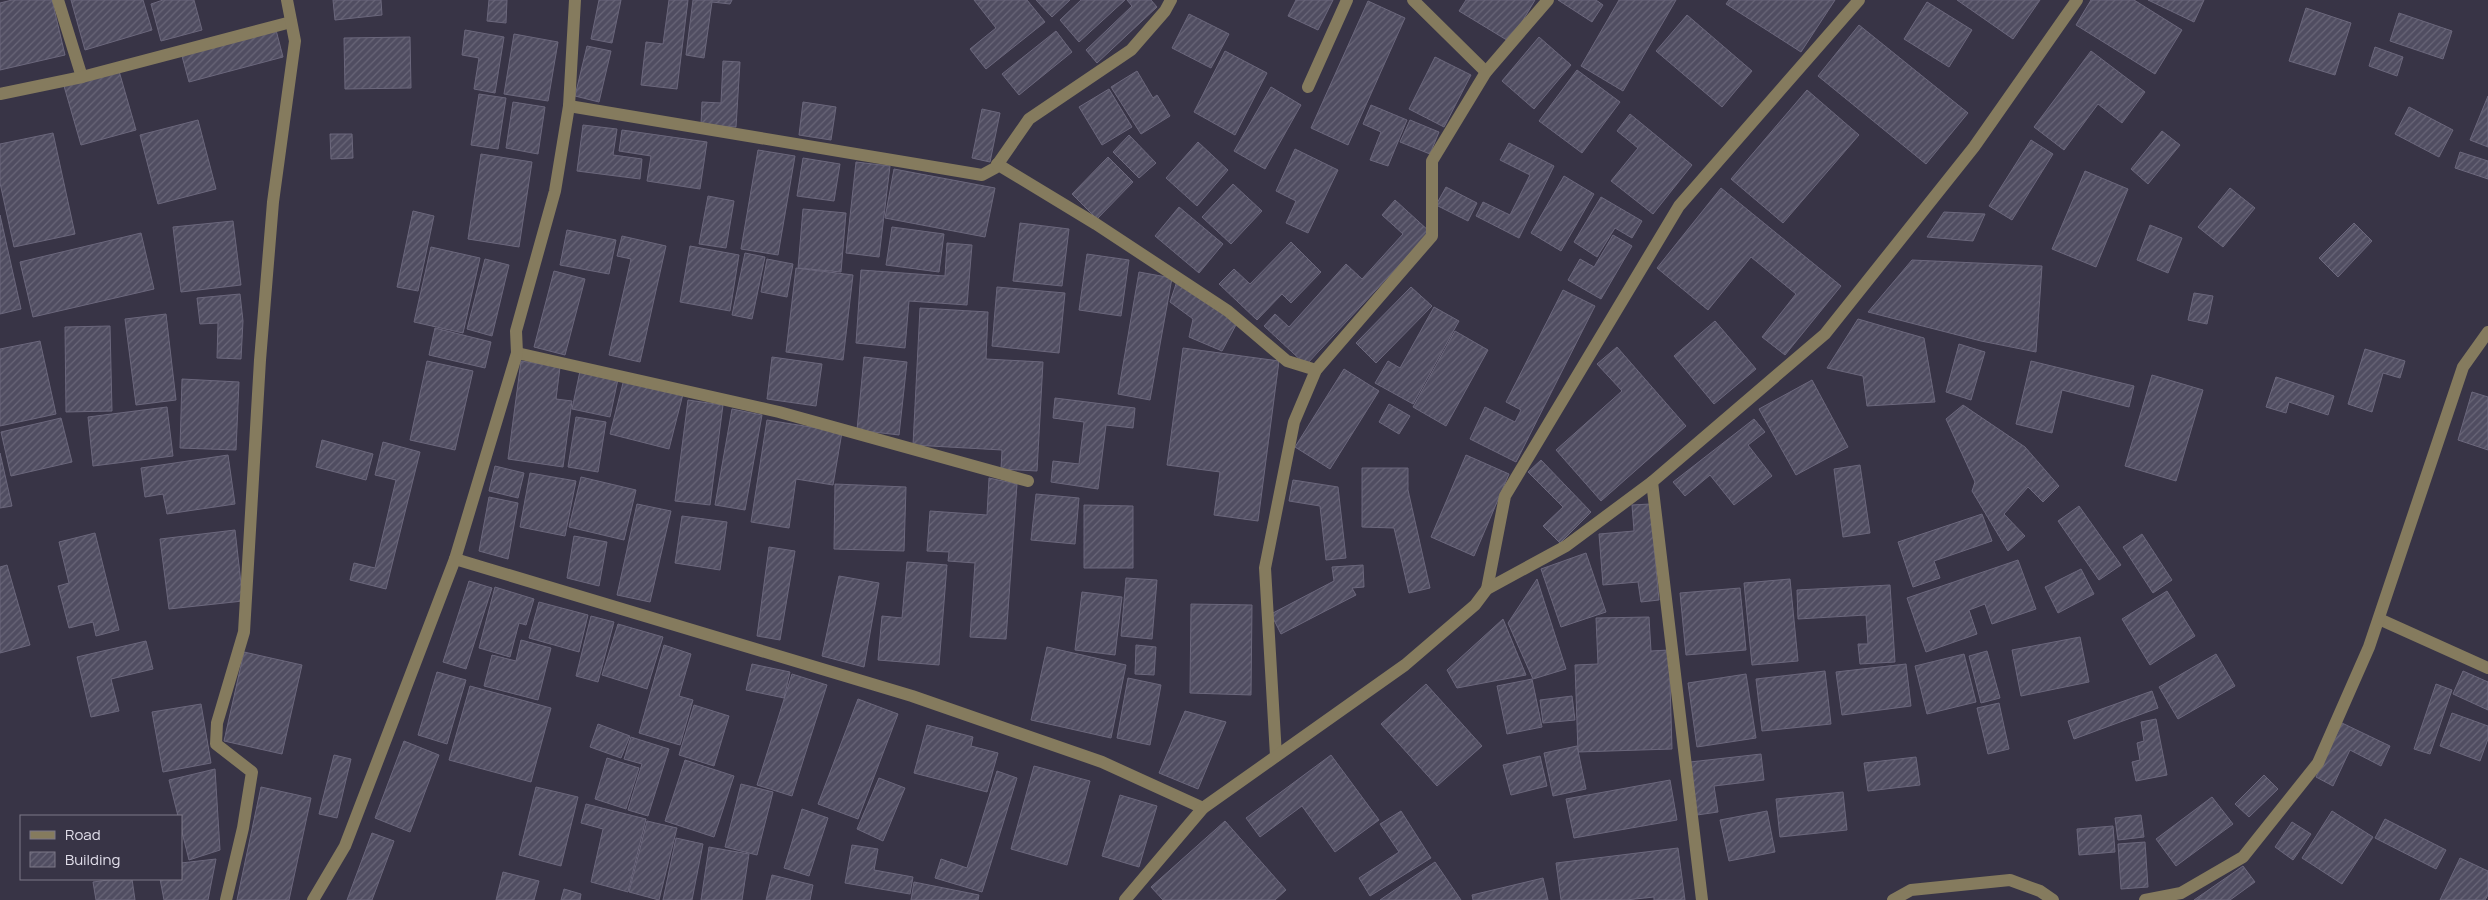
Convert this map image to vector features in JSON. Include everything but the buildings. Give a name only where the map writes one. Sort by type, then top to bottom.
[{"type":"street","points":[[58,0],[82,78]]},
{"type":"street","points":[[226,900],[243,828],[252,772],[216,744],[217,724],[244,632],[260,360],[273,202],[295,41],[287,0]]},
{"type":"street","points":[[313,900],[345,846],[455,559],[517,353],[516,331],[555,191],[569,106],[575,0]]},
{"type":"street","points":[[569,106],[982,175],[996,168],[1029,119],[1131,50],[1165,11],[1171,0]]},
{"type":"street","points":[[1308,87],[1346,0]]},
{"type":"street","points":[[1413,0],[1486,72]]},
{"type":"street","points":[[1276,756],[1265,568],[1294,422],[1316,370],[1432,236],[1432,162],[1486,72],[1548,0]]},
{"type":"street","points":[[1488,589],[1505,496],[1679,206],[1860,0]]},
{"type":"street","points":[[1125,900],[1203,808],[1405,665],[1475,605],[1488,589],[1566,546],[1652,482],[1825,334],[1974,147],[2077,0]]},
{"type":"street","points":[[0,94],[82,78],[291,22]]},
{"type":"street","points":[[997,164],[1096,224],[1228,311],[1286,361],[1316,370]]},
{"type":"street","points":[[2145,900],[2181,893],[2243,857],[2318,763],[2369,648],[2463,367],[2488,332]]},
{"type":"street","points":[[517,353],[779,412],[1028,481]]},
{"type":"street","points":[[1652,482],[1702,900]]},
{"type":"street","points":[[455,559],[912,696],[1102,762],[1203,808]]},
{"type":"street","points":[[2379,619],[2488,668]]},
{"type":"street","points":[[1893,900],[1911,890],[2010,880],[2040,891],[2053,900]]}]
